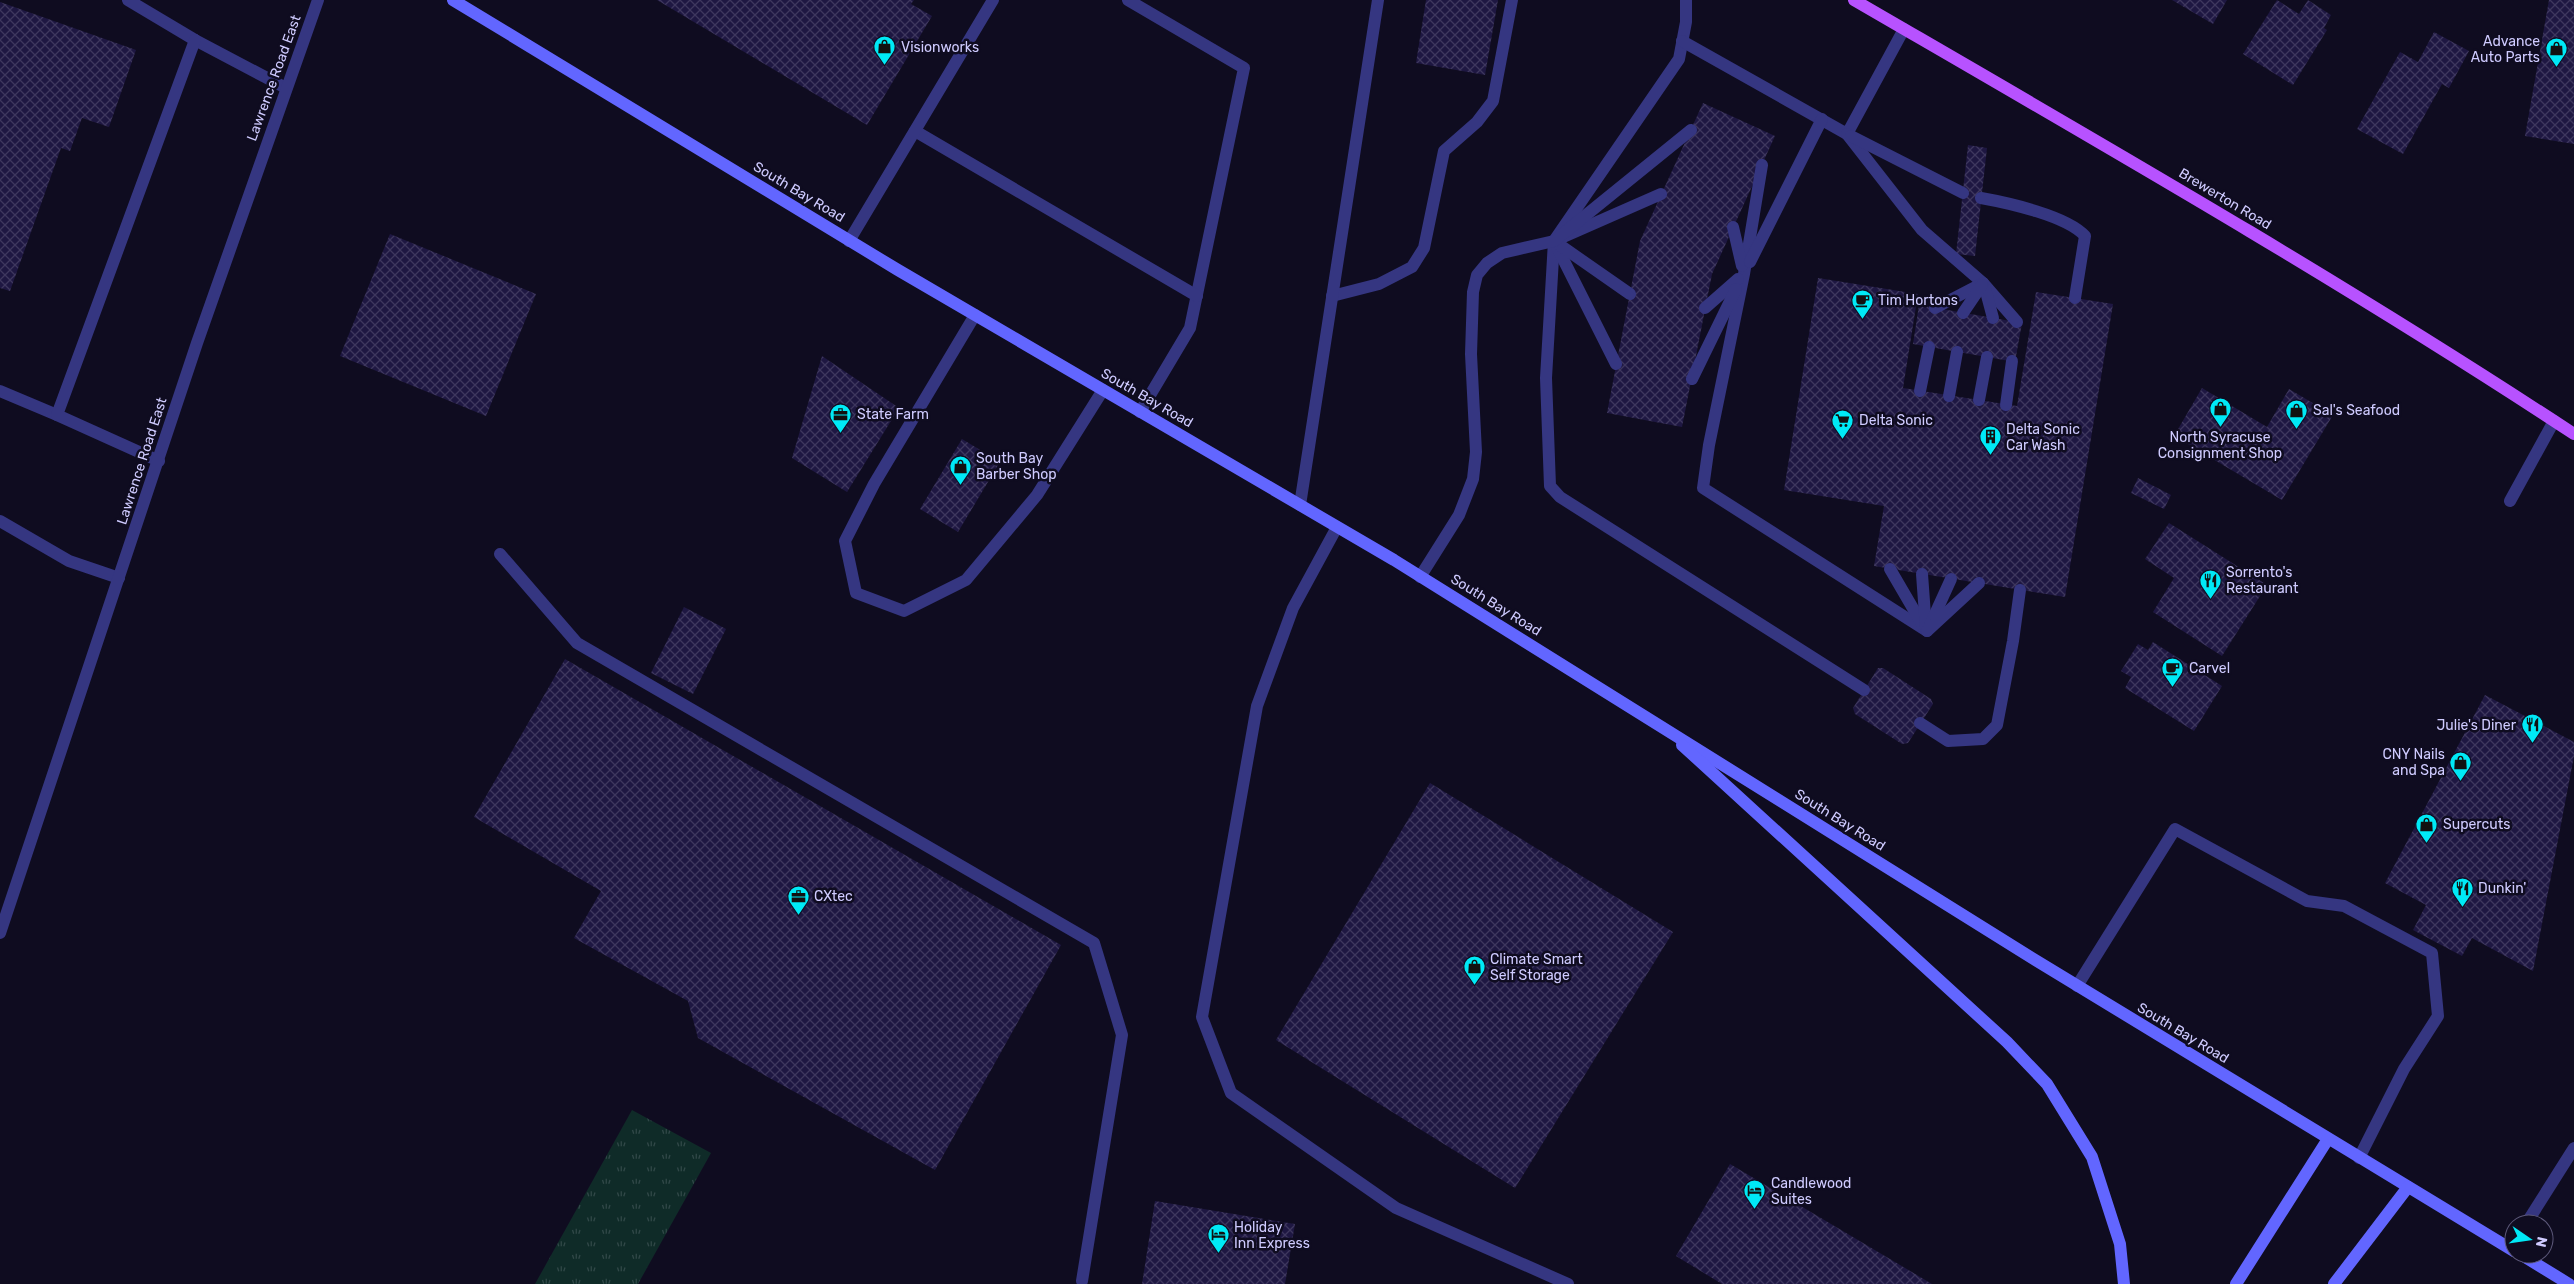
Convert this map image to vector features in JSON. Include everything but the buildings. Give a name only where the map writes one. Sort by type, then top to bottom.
[{"type":"main road","name":"South Bay Road","points":[[453,0],[849,241],[1420,577],[1658,723],[2077,986],[2359,1158],[2504,1243]]},
{"type":"main road","name":"Brewerton Road","points":[[1854,0],[2149,171],[2440,345],[2574,434]]},
{"type":"main road","points":[[1658,723],[2008,1042],[2047,1084],[2092,1157],[2120,1244],[2124,1284]]},
{"type":"main road","points":[[2236,1284],[2328,1138]]},
{"type":"main road","points":[[2334,1284],[2408,1187]]},
{"type":"main road","name":"South Bay Road","points":[[2538,1264],[2569,1284]]},
{"type":"street","points":[[128,0],[195,40],[286,88]]},
{"type":"street","name":"Lawrence Road East","points":[[0,933],[159,461],[197,342],[318,0]]},
{"type":"street","points":[[849,241],[993,0]]},
{"type":"street","points":[[1128,0],[1244,68],[1190,328],[1140,412]]},
{"type":"street","points":[[1300,505],[1378,0]]},
{"type":"street","points":[[1332,296],[1379,284],[1412,267],[1424,248],[1444,151],[1477,122],[1493,101],[1512,0]]},
{"type":"street","points":[[1686,0],[1686,22],[1679,59],[1554,241],[1546,378],[1550,486],[1565,500],[1864,690]]},
{"type":"street","points":[[1847,134],[1904,29]]},
{"type":"street","points":[[57,415],[195,40]]},
{"type":"street","points":[[1682,41],[1847,134],[1963,193]]},
{"type":"street","points":[[1692,378],[1822,119]]},
{"type":"street","points":[[1554,241],[1691,130]]},
{"type":"street","points":[[915,131],[1197,296]]},
{"type":"street","points":[[1847,134],[1922,230],[1983,283],[2017,322]]},
{"type":"street","points":[[1762,165],[1744,274],[1709,445],[1703,488],[1927,632]]},
{"type":"street","points":[[1420,577],[1459,515],[1473,479],[1476,452],[1471,354],[1473,292],[1477,275],[1487,263],[1502,253],[1554,241],[1661,194]]},
{"type":"street","points":[[1981,198],[2014,204],[2077,227],[2085,236],[2076,298]]},
{"type":"street","points":[[1733,228],[1744,274]]},
{"type":"street","points":[[1554,241],[1630,294]]},
{"type":"street","points":[[1554,241],[1616,364]]},
{"type":"street","points":[[1706,308],[1744,274]]},
{"type":"street","points":[[1936,308],[1983,283]]},
{"type":"street","points":[[1963,313],[1983,283]]},
{"type":"street","points":[[1983,283],[1993,318]]},
{"type":"street","points":[[975,316],[874,484],[845,541],[856,593],[904,612],[966,580],[1037,495],[1103,390]]},
{"type":"street","points":[[1920,390],[1929,347]]},
{"type":"street","points":[[1949,396],[1957,352]]},
{"type":"street","points":[[1979,400],[1987,357]]},
{"type":"street","points":[[2006,405],[2012,362]]},
{"type":"street","points":[[0,391],[159,461]]},
{"type":"street","points":[[2510,501],[2554,420]]},
{"type":"street","points":[[0,521],[68,561],[119,578]]},
{"type":"street","points":[[1337,527],[1293,608],[1257,706],[1202,1017],[1231,1093],[1396,1208],[1568,1284]]},
{"type":"street","points":[[500,554],[577,644],[1094,943],[1122,1035],[1082,1281]]},
{"type":"street","points":[[1890,569],[1927,632]]},
{"type":"street","points":[[1922,574],[1927,632]]},
{"type":"street","points":[[1927,632],[1951,579]]},
{"type":"street","points":[[1927,632],[1979,584]]},
{"type":"street","points":[[1920,724],[1948,741],[1983,740],[1997,725],[2013,641],[2020,590]]},
{"type":"street","points":[[2077,986],[2176,829],[2307,901],[2344,906],[2432,953],[2438,1016],[2404,1069],[2359,1158]]},
{"type":"street","points":[[2532,1214],[2574,1148]]},
{"type":"green space","points":[[632,1110],[711,1153],[638,1284],[535,1284]]},
{"type":"place","name":"Visionworks","points":[[885,66]]},
{"type":"place","name":"Advance Auto Parts","points":[[2556,68]]},
{"type":"place","name":"Tim Hortons","points":[[1862,319]]},
{"type":"place","name":"North Syracuse Consignment Shop","points":[[2220,428]]},
{"type":"place","name":"Sal's Seafood","points":[[2297,429]]},
{"type":"place","name":"State Farm","points":[[841,433]]},
{"type":"place","name":"Delta Sonic","points":[[1843,439]]},
{"type":"place","name":"Delta Sonic Car Wash","points":[[1990,456]]},
{"type":"place","name":"South Bay Barber Shop","points":[[960,485]]},
{"type":"place","name":"Sorrento's Restaurant","points":[[2210,599]]},
{"type":"place","name":"Carvel","points":[[2173,687]]},
{"type":"place","name":"Julie's Diner","points":[[2532,744]]},
{"type":"place","name":"CNY Nails and Spa","points":[[2461,781]]},
{"type":"place","name":"Supercuts","points":[[2427,843]]},
{"type":"place","name":"Dunkin'","points":[[2462,907]]},
{"type":"place","name":"CXtec","points":[[798,915]]},
{"type":"place","name":"Climate Smart Self Storage","points":[[1474,986]]},
{"type":"place","name":"Candlewood Suites","points":[[1755,1210]]},
{"type":"place","name":"Holiday Inn Express","points":[[1218,1254]]}]
